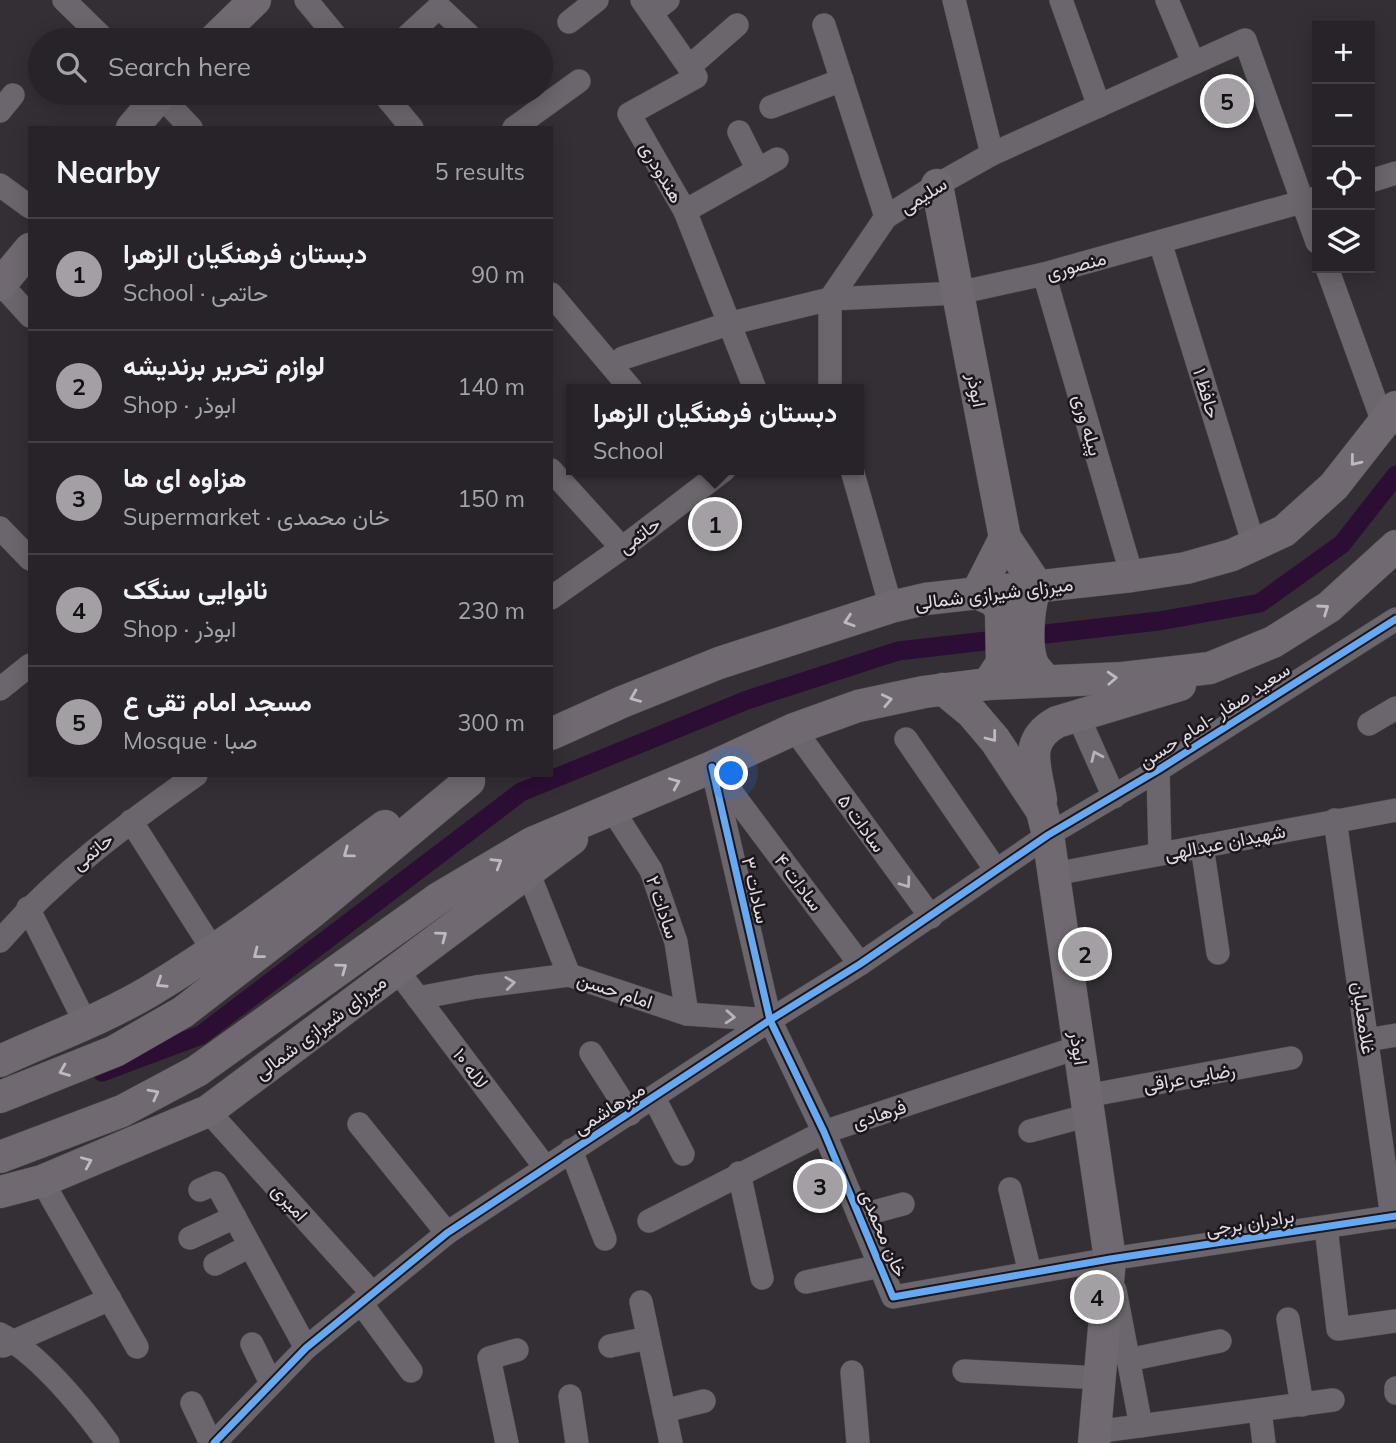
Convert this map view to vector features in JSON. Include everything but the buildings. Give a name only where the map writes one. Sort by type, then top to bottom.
[{"type":"main road","points":[[223,28],[240,5]]},
{"type":"main road","points":[[134,126],[150,105]]},
{"type":"main road","name":"ابوذر","points":[[937,185],[1005,538],[1011,599]]},
{"type":"main road","points":[[0,284],[28,251]]},
{"type":"main road","name":"میرزای شیرازی شمالی","points":[[553,733],[719,663],[891,607],[925,599],[1011,599],[1186,568],[1233,555],[1284,531],[1334,486],[1390,416]]},
{"type":"main road","points":[[1005,538],[1017,672]]},
{"type":"main road","name":"میرزای شیرازی شمالی","points":[[0,1157],[122,1111],[197,1071],[439,898],[531,843],[794,729],[859,706],[1017,672],[1122,678],[1210,668],[1273,642],[1329,607],[1396,546]]},
{"type":"main road","points":[[1045,823],[1033,749],[1045,728],[1163,691],[1210,668]]},
{"type":"main road","name":"ابوذر","points":[[943,689],[972,713],[995,740],[1045,823],[1110,1259],[1095,1437]]},
{"type":"main road","points":[[0,1061],[149,991],[213,950],[389,824],[474,778]]},
{"type":"main road","points":[[0,1097],[115,1051],[184,1012],[312,912],[474,778]]},
{"type":"main road","name":"میرزای شیرازی شمالی","points":[[0,1192],[42,1181],[208,1111],[612,809]]},
{"type":"street","points":[[64,0],[93,28]]},
{"type":"street","points":[[306,0],[329,28]]},
{"type":"street","points":[[569,22],[597,0]]},
{"type":"street","points":[[954,0],[992,154]]},
{"type":"street","points":[[1062,0],[1099,106]]},
{"type":"street","points":[[1167,0],[1193,62]]},
{"type":"street","points":[[654,4],[689,67],[737,25]]},
{"type":"street","points":[[415,28],[439,7],[461,28]]},
{"type":"street","points":[[824,25],[886,218]]},
{"type":"street","name":"سلیمی","points":[[830,299],[886,218],[937,185],[992,154],[1245,40],[1310,200]]},
{"type":"street","name":"هندودری","points":[[689,67],[696,77],[629,114],[685,211],[753,384]]},
{"type":"street","points":[[771,107],[811,103],[842,80]]},
{"type":"street","points":[[553,100],[579,81]]},
{"type":"street","points":[[171,105],[189,126]]},
{"type":"street","points":[[393,105],[410,126]]},
{"type":"street","points":[[517,126],[546,105]]},
{"type":"street","points":[[685,211],[767,164],[739,132]]},
{"type":"street","points":[[1375,179],[1396,173]]},
{"type":"street","points":[[0,185],[28,206]]},
{"type":"street","name":"منصوری","points":[[830,299],[958,293],[1044,274],[1310,200]]},
{"type":"street","name":"حافظ ۱","points":[[1160,242],[1255,545]]},
{"type":"street","points":[[1329,273],[1390,416]]},
{"type":"street","name":"پیله وری","points":[[1044,274],[1132,576]]},
{"type":"street","points":[[0,284],[28,314]]},
{"type":"street","points":[[553,296],[627,384]]},
{"type":"street","points":[[623,358],[728,324],[830,299],[830,384]]},
{"type":"street","points":[[553,472],[622,548]]},
{"type":"street","name":"حاتمی","points":[[553,593],[622,548],[709,475]]},
{"type":"street","points":[[853,475],[891,607]]},
{"type":"street","points":[[0,528],[28,557]]},
{"type":"street","name":"سعید صفار -امام حسن","points":[[1045,823],[1114,797],[1396,619]]},
{"type":"street","points":[[0,689],[28,667]]},
{"type":"street","points":[[1369,724],[1396,708]]},
{"type":"street","points":[[1078,716],[1114,797]]},
{"type":"street","name":"سادات ۵","points":[[794,729],[931,917]]},
{"type":"street","points":[[906,739],[996,870]]},
{"type":"street","name":"سادات ۴","points":[[712,766],[860,964]]},
{"type":"street","name":"سادات ۳","points":[[712,766],[770,1020]]},
{"type":"street","points":[[1158,770],[1160,854]]},
{"type":"street","name":"حاتمی","points":[[0,941],[28,908],[82,858],[193,777]]},
{"type":"street","name":"سادات ۲","points":[[612,809],[651,870],[676,942],[687,1014]]},
{"type":"street","name":"شهیدان عبدالهی","points":[[1054,874],[1396,810]]},
{"type":"street","name":"غلامعلیان","points":[[1335,820],[1394,1217]]},
{"type":"street","points":[[131,821],[213,950]]},
{"type":"street","name":"میرهاشمی","points":[[212,1443],[306,1348],[447,1233],[931,917],[996,870],[1045,823]]},
{"type":"street","points":[[1202,846],[1218,953]]},
{"type":"street","points":[[528,872],[569,975]]},
{"type":"street","points":[[28,908],[85,1022]]},
{"type":"street","name":"لاله ۱۰","points":[[397,970],[545,1167]]},
{"type":"street","name":"امام حسن","points":[[418,998],[476,987],[569,975],[687,1014],[770,1020]]},
{"type":"street","name":"خان محمدی","points":[[770,1020],[824,1132],[893,1297],[1110,1259]]},
{"type":"street","points":[[1367,1040],[1396,1035]]},
{"type":"street","name":"فرهادی","points":[[649,1220],[824,1132],[1079,1047]]},
{"type":"street","points":[[591,1053],[630,1114]]},
{"type":"street","name":"رضایی عراقی","points":[[1030,1131],[1088,1105],[1291,1058]]},
{"type":"street","points":[[654,1098],[683,1154]]},
{"type":"street","name":"امیری","points":[[208,1111],[367,1298],[411,1371]]},
{"type":"street","points":[[359,1124],[447,1233]]},
{"type":"street","points":[[571,1150],[605,1239]]},
{"type":"street","points":[[739,1173],[762,1278]]},
{"type":"street","points":[[42,1181],[137,1347]]},
{"type":"street","points":[[200,1190],[216,1183],[306,1348]]},
{"type":"street","points":[[1010,1189],[1030,1273]]},
{"type":"street","points":[[859,1216],[902,1204]]},
{"type":"street","points":[[190,1238],[234,1217]]},
{"type":"street","name":"برادران برجی","points":[[1110,1259],[1394,1217]]},
{"type":"street","points":[[1326,1227],[1338,1329],[1396,1321]]},
{"type":"street","points":[[215,1264],[250,1245]]},
{"type":"street","points":[[1110,1259],[1141,1426]]},
{"type":"street","points":[[806,1282],[880,1266]]},
{"type":"street","points":[[108,1443],[80,1404],[5,1340],[110,1299]]},
{"type":"street","points":[[641,1302],[671,1443]]},
{"type":"street","points":[[1288,1319],[1301,1405]]},
{"type":"street","points":[[610,1346],[648,1338]]},
{"type":"street","points":[[1128,1360],[1220,1341]]},
{"type":"street","points":[[252,1344],[271,1383]]},
{"type":"street","points":[[507,1443],[489,1358],[517,1350]]},
{"type":"street","points":[[964,1371],[1101,1378]]},
{"type":"street","points":[[852,1372],[858,1443]]},
{"type":"street","points":[[569,1396],[577,1443]]},
{"type":"street","points":[[1095,1437],[1141,1426],[1333,1400]]},
{"type":"street","points":[[664,1411],[704,1401]]},
{"type":"street","points":[[192,1403],[212,1443]]},
{"type":"street","points":[[1260,1410],[1264,1443]]},
{"type":"waterway","points":[[102,1072],[201,1035],[521,792],[747,700],[898,651],[1159,621],[1260,603],[1342,544],[1396,475]]},
{"type":"cycle path","points":[[214,1443],[306,1348],[447,1233],[770,1020],[860,964],[1048,835],[1158,770],[1396,619]]},
{"type":"cycle path","points":[[712,767],[770,1020],[824,1132],[893,1297],[1110,1259],[1396,1216]]},
{"type":"place","name":"مسجد امام تقی ع","points":[[1227,101]]},
{"type":"place","name":"دبستان فرهنگیان الزهرا","points":[[715,524]]},
{"type":"place","name":"لوازم تحریر برندیشه","points":[[1085,954]]},
{"type":"place","name":"هزاوه ای ها","points":[[820,1186]]},
{"type":"place","name":"نانوایی سنگک","points":[[1097,1297]]}]
